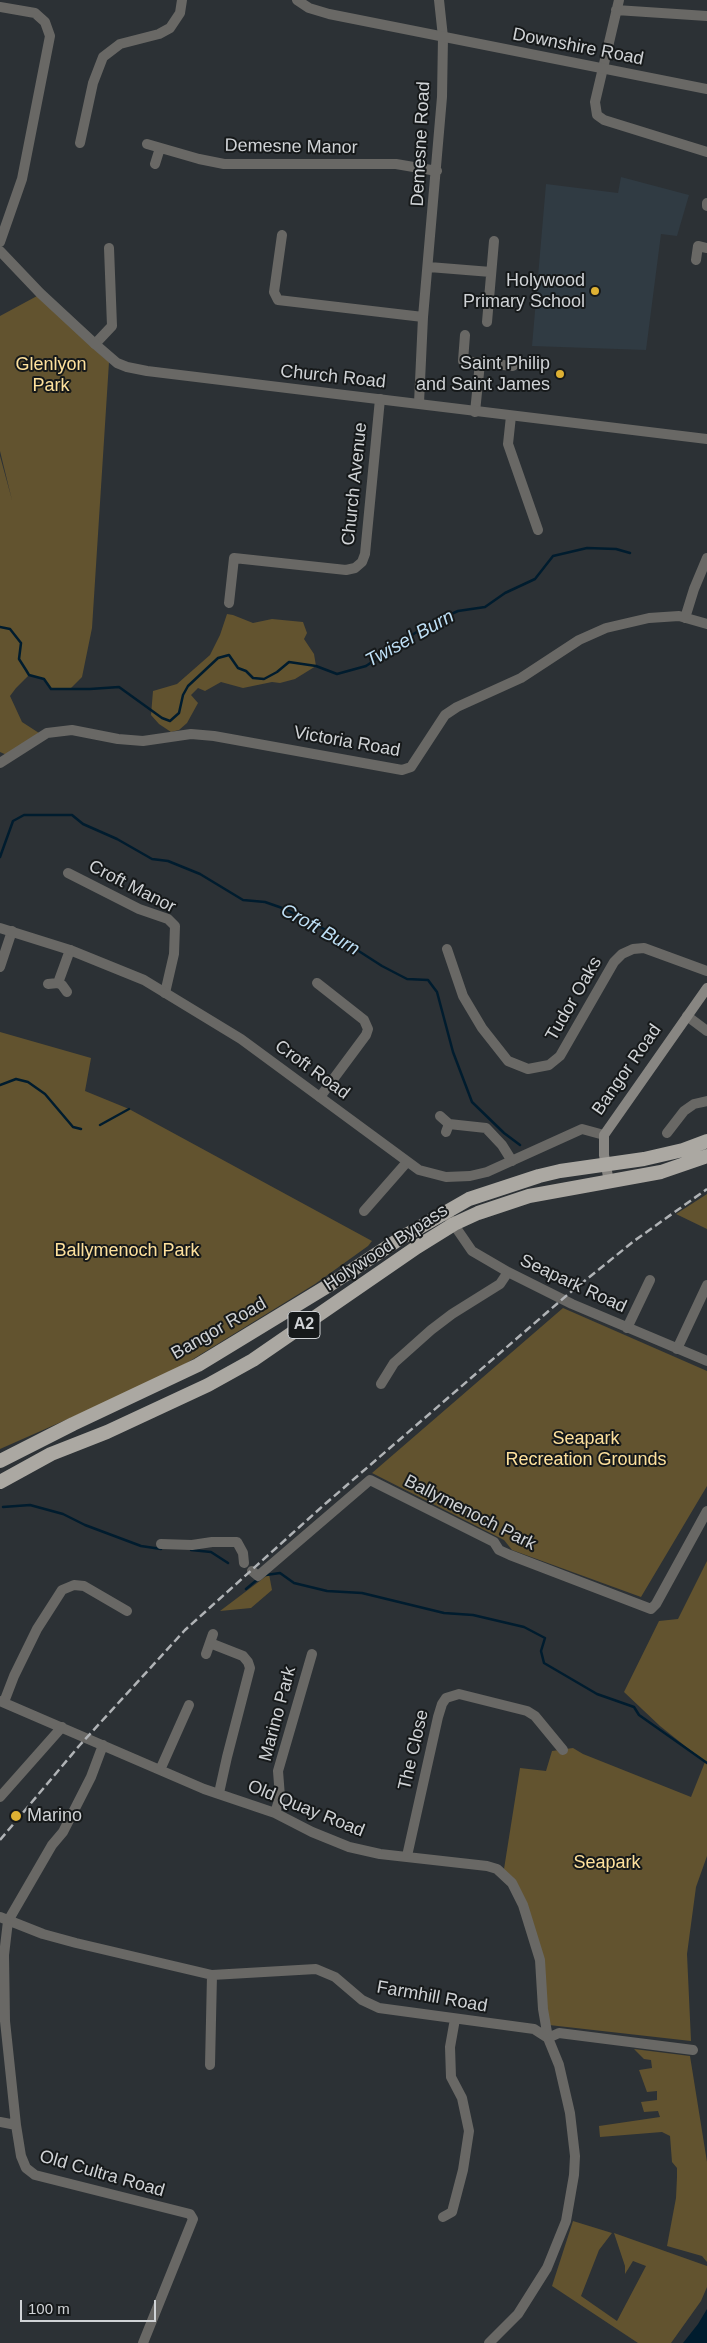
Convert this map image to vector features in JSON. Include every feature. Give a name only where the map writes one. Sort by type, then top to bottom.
[{"type":"highway","name":"Holywood Bypass","points":[[446,1210],[469,1199],[560,1171],[644,1160],[707,1141]]},
{"type":"highway","name":"Holywood Bypass","points":[[0,1482],[51,1454],[107,1432],[208,1385],[253,1360],[364,1283],[454,1224],[514,1200],[661,1172],[707,1156]]},
{"type":"highway","name":"Bangor Road","points":[[0,1461],[198,1365],[245,1338],[446,1210]]},
{"type":"main road","name":"Bangor Road","points":[[609,1182],[603,1145],[604,1135],[707,988]]},
{"type":"street","points":[[80,143],[93,83],[103,57],[120,44],[159,34],[170,28],[180,13],[182,0]]},
{"type":"street","points":[[297,0],[315,11],[443,37]]},
{"type":"street","name":"Demesne Road","points":[[419,404],[423,317],[429,267],[442,97],[443,37],[439,0]]},
{"type":"street","points":[[707,16],[617,5],[594,105],[600,118],[707,152]]},
{"type":"street","points":[[0,7],[35,13],[45,22],[50,36],[22,179],[0,242]]},
{"type":"street","name":"Downshire Road","points":[[443,37],[707,89]]},
{"type":"street","name":"Demesne Manor","points":[[147,144],[224,164],[396,164],[437,171]]},
{"type":"street","points":[[155,164],[160,148]]},
{"type":"street","points":[[282,236],[274,292],[278,300],[423,317]]},
{"type":"street","points":[[487,322],[494,242]]},
{"type":"street","points":[[696,260],[698,246],[707,248]]},
{"type":"street","points":[[95,344],[112,326],[109,248]]},
{"type":"street","name":"Church Road","points":[[0,251],[40,293],[117,362],[148,371],[707,439]]},
{"type":"street","points":[[429,267],[491,272]]},
{"type":"street","points":[[465,335],[463,361],[513,366]]},
{"type":"street","points":[[475,412],[480,362]]},
{"type":"street","name":"Church Avenue","points":[[229,603],[234,558],[346,570],[359,565],[365,554],[380,399]]},
{"type":"street","points":[[511,416],[508,444],[538,530]]},
{"type":"street","points":[[685,618],[694,589],[707,558]]},
{"type":"street","name":"Victoria Road","points":[[0,763],[47,733],[72,730],[118,739],[142,741],[192,734],[214,736],[402,770],[411,767],[445,716],[457,707],[521,678],[579,640],[600,630],[635,620],[664,616],[685,618],[707,624]]},
{"type":"street","name":"Croft Manor","points":[[68,873],[139,909],[168,919],[175,926],[174,954],[165,993]]},
{"type":"street","name":"Croft Road","points":[[0,928],[70,950],[144,980],[241,1039],[419,1170],[431,1174],[457,1177],[487,1172],[582,1129],[604,1135]]},
{"type":"street","points":[[0,967],[12,931]]},
{"type":"street","name":"Tudor Oaks","points":[[447,949],[460,989],[482,1028],[508,1061],[528,1069],[542,1068],[560,1056],[614,962],[622,954],[633,949],[644,948],[707,971]]},
{"type":"street","points":[[67,992],[62,985],[53,984],[70,950]]},
{"type":"street","points":[[317,983],[364,1020],[368,1029],[366,1035],[320,1097]]},
{"type":"street","points":[[687,1016],[707,1032]]},
{"type":"street","points":[[666,1133],[680,1122],[689,1107],[707,1101]]},
{"type":"street","points":[[440,1116],[447,1128],[486,1128],[502,1145],[512,1161]]},
{"type":"street","points":[[364,1211],[406,1162]]},
{"type":"street","name":"Seapark Road","points":[[446,1210],[472,1251],[508,1272],[548,1294],[707,1361]]},
{"type":"street","points":[[381,1376],[431,1330],[452,1314],[500,1284],[508,1272]]},
{"type":"street","points":[[627,1328],[650,1280]]},
{"type":"street","points":[[677,1349],[707,1286]]},
{"type":"street","name":"Ballymenoch Park","points":[[252,1570],[258,1576],[370,1480],[494,1542],[499,1550],[651,1608],[656,1604],[707,1511]]},
{"type":"street","points":[[160,1544],[192,1545],[237,1542],[243,1553],[244,1563]]},
{"type":"street","points":[[2,1702],[37,1629],[62,1590],[74,1585],[84,1586],[127,1611]]},
{"type":"street","points":[[206,1654],[212,1638],[243,1656],[250,1668],[224,1765],[219,1793]]},
{"type":"street","name":"Marino Park","points":[[275,1813],[280,1797],[278,1771],[312,1654]]},
{"type":"street","name":"The Close","points":[[407,1856],[438,1717],[446,1698],[460,1694],[528,1711],[535,1716],[563,1750]]},
{"type":"street","name":"Old Quay Road","points":[[2,1702],[160,1770],[275,1813],[312,1832],[349,1846],[380,1854],[487,1866],[497,1869],[512,1883],[523,1905],[540,1960],[543,2009],[548,2038],[559,2065],[570,2113],[575,2156],[569,2207],[555,2252],[538,2284],[518,2314],[489,2343]]},
{"type":"street","points":[[160,1770],[189,1705]]},
{"type":"street","points":[[0,1797],[66,1729]]},
{"type":"street","points":[[4,1919],[52,1845],[63,1832],[91,1777],[103,1745]]},
{"type":"street","name":"Farmhill Road","points":[[4,1919],[76,1943],[212,1974],[316,1970],[335,1977],[362,2000],[373,2006],[534,2029],[548,2038]]},
{"type":"street","name":"Old Cultra Road","points":[[4,1919],[4,1991],[16,2125],[22,2160],[26,2168],[35,2175],[190,2214],[193,2219],[143,2343]]},
{"type":"street","points":[[210,2065],[212,1974]]},
{"type":"street","points":[[443,2217],[452,2212],[465,2162],[469,2131],[462,2098],[451,2077],[450,2046],[455,2018]]},
{"type":"street","points":[[548,2038],[559,2033],[693,2050]]},
{"type":"street","points":[[0,2122],[16,2125]]},
{"type":"shaded area","name":"Holywood Primary School","points":[[621,177],[689,195],[677,236],[661,234],[646,350],[532,346],[546,184],[618,193]]},
{"type":"green space","name":"Glenlyon Park","points":[[37,296],[109,362],[92,628],[82,677],[70,689],[51,689],[44,679],[29,675],[16,688],[10,696],[22,722],[39,733],[9,756],[0,752],[0,456],[12,500],[0,451],[0,316]]},
{"type":"green space","points":[[227,614],[253,623],[272,619],[303,622],[307,633],[304,639],[314,654],[316,666],[295,679],[280,683],[272,682],[243,688],[221,682],[205,691],[198,688],[191,695],[198,703],[187,723],[179,730],[171,732],[159,724],[151,715],[153,691],[177,684],[210,655],[220,635]]},
{"type":"green space","name":"Ballymenoch Park","points":[[0,1032],[91,1058],[85,1091],[129,1109],[372,1241],[368,1246],[315,1284],[185,1364],[129,1392],[0,1449]]},
{"type":"green space","points":[[707,1194],[707,1229],[676,1214]]},
{"type":"green space","name":"Seapark Recreation Grounds","points":[[563,1308],[707,1371],[707,1486],[641,1597],[512,1550],[504,1540],[372,1473]]},
{"type":"green space","name":"Seapark","points":[[707,1561],[707,1856],[696,1887],[687,1954],[691,2041],[549,2025],[542,1961],[504,1869],[520,1768],[546,1771],[552,1751],[573,1748],[583,1754],[691,1797],[705,1762],[660,1726],[624,1692],[659,1621],[678,1619]]},
{"type":"green space","points":[[269,1574],[272,1590],[251,1608],[220,1611]]},
{"type":"green space","points":[[634,2049],[690,2056],[707,2162],[707,2262],[702,2256],[667,2246],[676,2198],[677,2177],[677,2168],[672,2162],[670,2136],[662,2132],[600,2137],[599,2126],[660,2117],[658,2111],[644,2112],[641,2102],[657,2100],[657,2091],[647,2092],[639,2070],[652,2068],[651,2060],[644,2059]]},
{"type":"green space","points":[[573,2221],[612,2233],[599,2250],[581,2296],[617,2321],[646,2266],[633,2261],[625,2274],[625,2266],[614,2233],[707,2266],[707,2287],[701,2301],[671,2343],[638,2343],[552,2286]]},
{"type":"water","points":[[707,2309],[707,2343],[683,2343],[698,2324]]},
{"type":"waterway","name":"Twisel Burn","points":[[0,627],[10,629],[21,643],[19,659],[29,675],[44,679],[51,689],[119,687],[162,718],[170,721],[179,713],[183,695],[188,686],[218,658],[229,655],[238,668],[246,671],[253,678],[264,679],[277,672],[289,662],[316,666],[337,674],[366,666],[427,625],[458,611],[485,607],[505,593],[535,579],[553,556],[587,548],[616,549],[630,553]]},
{"type":"waterway","name":"Croft Burn","points":[[0,857],[13,821],[24,815],[72,815],[83,824],[117,839],[152,859],[168,861],[200,874],[243,900],[265,902],[285,909],[326,930],[382,966],[407,979],[428,980],[437,992],[453,1052],[472,1102],[504,1133],[520,1145]]},
{"type":"waterway","points":[[0,1085],[16,1079],[28,1082],[45,1094],[73,1127],[81,1129]]},
{"type":"waterway","points":[[100,1125],[129,1109]]},
{"type":"waterway","points":[[3,1507],[30,1505],[63,1514],[85,1525],[141,1546],[161,1549]]},
{"type":"waterway","points":[[191,1550],[211,1552],[228,1563]]},
{"type":"waterway","points":[[266,1575],[280,1573],[294,1583],[327,1591],[362,1593],[444,1613],[473,1615],[524,1627],[545,1638],[541,1651],[544,1663],[597,1694],[634,1707],[639,1715],[707,1763]]},
{"type":"waterway","points":[[246,1589],[258,1579]]},
{"type":"railway","points":[[0,1840],[79,1746],[185,1630],[325,1504],[566,1296],[634,1241],[707,1189]]},
{"type":"place","name":"Holywood Primary School","points":[[595,291]]},
{"type":"place","name":"Saint Philip and Saint James","points":[[560,374]]},
{"type":"place","name":"Marino","points":[[16,1816]]}]
